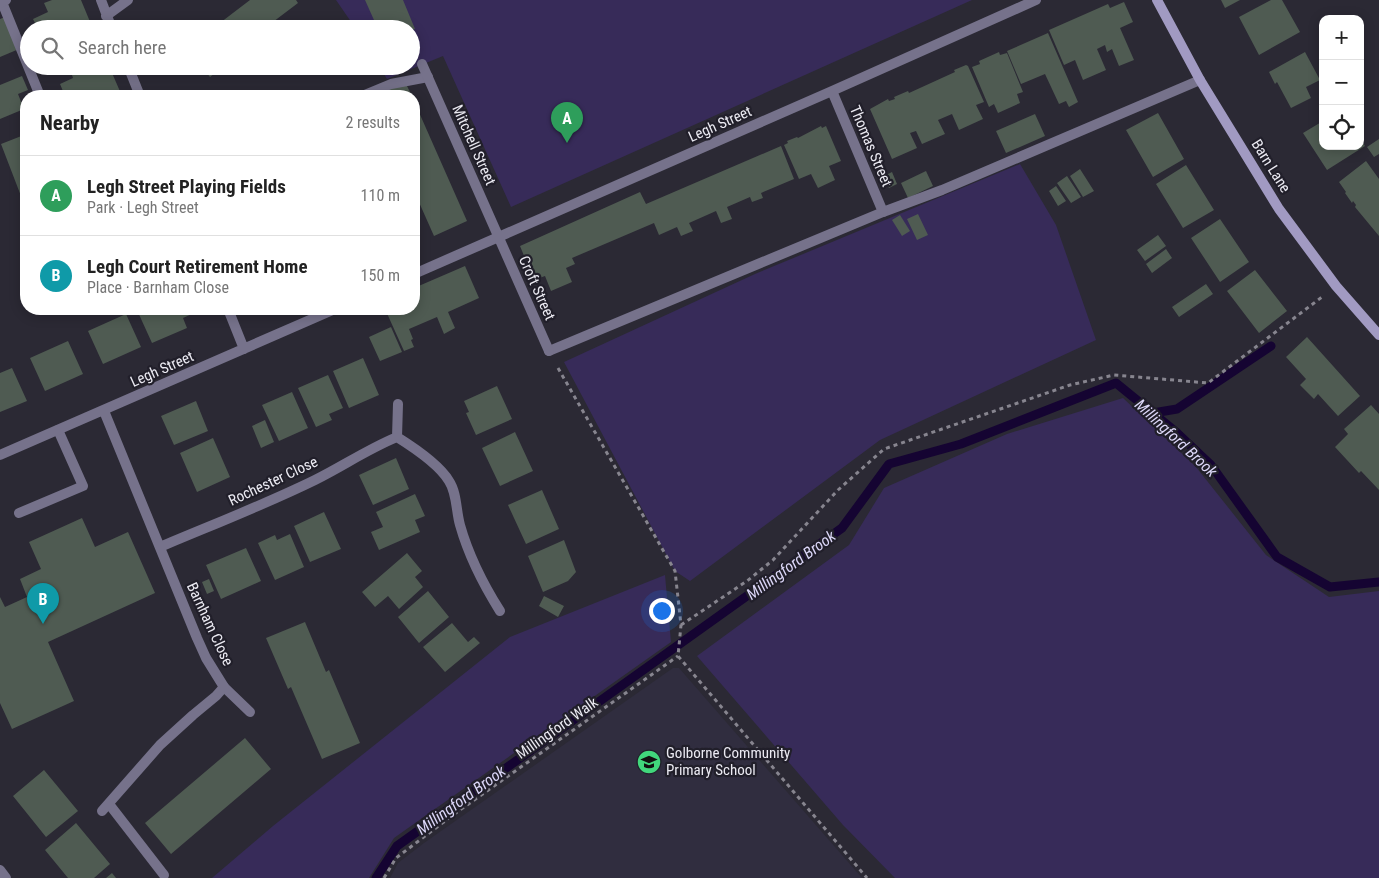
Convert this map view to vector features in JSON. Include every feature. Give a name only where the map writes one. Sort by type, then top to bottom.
[{"type":"street","points":[[101,0],[108,20]]},
{"type":"street","points":[[106,16],[128,0]]},
{"type":"street","name":"Legh Street","points":[[420,271],[832,92],[1036,0]]},
{"type":"street","name":"Barn Lane","points":[[1157,0],[1200,80],[1279,209],[1336,286],[1379,335]]},
{"type":"street","points":[[3,2],[20,45]]},
{"type":"street","name":"Mitchell Street","points":[[422,64],[498,238]]},
{"type":"street","points":[[32,75],[38,90]]},
{"type":"street","points":[[132,75],[138,90]]},
{"type":"street","points":[[376,90],[391,84],[428,77]]},
{"type":"street","points":[[549,352],[884,212],[942,190],[1200,80]]},
{"type":"street","name":"Thomas Street","points":[[832,92],[884,212]]},
{"type":"street","name":"Croft Street","points":[[498,238],[549,352]]},
{"type":"street","points":[[230,315],[244,349]]},
{"type":"street","name":"Legh Street","points":[[0,455],[321,315]]},
{"type":"street","points":[[398,404],[396,437],[430,461],[449,480],[453,490],[460,525],[470,555],[483,585],[500,612]]},
{"type":"street","name":"Barnham Close","points":[[104,411],[196,638],[224,687],[160,745],[105,807],[164,875]]},
{"type":"street","points":[[19,513],[83,486],[58,430]]},
{"type":"street","name":"Rochester Close","points":[[160,547],[278,497],[396,437]]},
{"type":"street","points":[[224,687],[250,712]]},
{"type":"street","points":[[0,870],[6,878]]},
{"type":"path","points":[[681,625],[747,581],[773,560],[838,490],[884,448],[1070,385],[1114,375],[1208,384],[1336,286]]},
{"type":"path","points":[[549,352],[675,571],[681,625],[678,656],[867,878]]},
{"type":"path","name":"Millingford Walk","points":[[384,878],[396,858],[452,815],[678,656]]},
{"type":"shaded area","points":[[336,0],[972,0],[511,207],[443,56],[420,65],[420,20],[350,20]]},
{"type":"shaded area","points":[[385,75],[397,75],[387,79]]},
{"type":"shaded area","points":[[1020,164],[1056,225],[1096,340],[880,440],[690,581],[675,571],[564,362],[755,274]]},
{"type":"shaded area","points":[[1123,398],[1196,467],[1266,555],[1329,597],[1379,591],[1379,878],[895,878],[843,825],[697,656],[849,545],[884,488],[1007,434]]},
{"type":"shaded area","points":[[665,575],[671,642],[394,838],[369,878],[212,878],[273,826],[510,637]]},
{"type":"shaded area","name":"Golborne Community Primary School","points":[[673,668],[679,668],[862,878],[390,878],[398,863],[424,843]]},
{"type":"building","points":[[52,0],[81,0],[89,20],[34,20],[48,12],[44,3]]},
{"type":"building","points":[[250,0],[296,0],[298,3],[276,20],[224,20]]},
{"type":"building","points":[[365,0],[403,0],[411,20],[374,20]]},
{"type":"building","points":[[1221,0],[1240,0],[1225,8]]},
{"type":"building","points":[[1271,0],[1282,0],[1300,32],[1259,55],[1239,17]]},
{"type":"building","points":[[1124,2],[1133,22],[1120,28],[1134,60],[1119,66],[1112,49],[1107,52],[1105,45],[1097,49],[1106,70],[1083,80],[1075,60],[1064,65],[1049,30],[1108,4],[1110,8]]},
{"type":"building","points":[[5,17],[19,49],[0,57],[0,19]]},
{"type":"building","points":[[1048,33],[1078,102],[1069,107],[1066,101],[1059,104],[1045,74],[1021,84],[1007,51]]},
{"type":"building","points":[[999,52],[1000,55],[1007,53],[1023,92],[1017,94],[1020,103],[998,113],[994,104],[989,107],[972,67],[980,64],[979,61]]},
{"type":"building","points":[[1305,52],[1319,80],[1306,87],[1311,98],[1291,108],[1277,82],[1275,84],[1269,72]]},
{"type":"building","points":[[966,65],[984,102],[976,105],[983,119],[959,130],[952,114],[938,120],[945,134],[922,144],[916,131],[910,133],[917,148],[892,159],[870,109],[888,99],[889,101],[895,99],[894,97],[908,91],[909,93],[955,72],[954,70]]},
{"type":"building","points":[[72,75],[113,75],[119,90],[62,90],[60,84],[73,78]]},
{"type":"building","points":[[22,76],[28,90],[20,90],[18,94],[20,111],[0,119],[0,85]]},
{"type":"building","points":[[405,82],[409,90],[386,90]]},
{"type":"building","points":[[1158,113],[1184,159],[1153,177],[1126,130]]},
{"type":"building","points":[[1035,114],[1045,136],[1006,153],[996,131]]},
{"type":"building","points":[[420,115],[467,221],[434,236],[420,204]]},
{"type":"building","points":[[1319,123],[1319,150],[1359,150],[1327,170],[1303,133]]},
{"type":"building","points":[[821,126],[822,128],[826,126],[841,161],[829,166],[835,180],[818,188],[811,174],[799,179],[784,145],[788,143],[787,141],[798,138]]},
{"type":"building","points":[[20,137],[20,193],[1,144]]},
{"type":"building","points":[[1379,139],[1379,154],[1374,157],[1367,147]]},
{"type":"building","points":[[781,146],[794,179],[761,193],[763,198],[752,202],[750,197],[727,207],[732,219],[721,223],[716,211],[689,223],[693,231],[681,236],[677,227],[659,235],[654,223],[572,258],[575,264],[566,268],[572,282],[551,291],[545,276],[534,280],[520,246],[640,192],[646,204]]},
{"type":"building","points":[[1366,161],[1379,179],[1379,236],[1355,207],[1356,205],[1353,201],[1352,203],[1339,182]]},
{"type":"building","points":[[1186,165],[1214,210],[1183,228],[1156,184]]},
{"type":"building","points":[[1080,169],[1094,191],[1083,197],[1070,176]]},
{"type":"building","points":[[926,171],[933,186],[908,198],[901,183]]},
{"type":"building","points":[[892,172],[897,184],[889,188],[884,176]]},
{"type":"building","points":[[1067,176],[1081,197],[1071,203],[1057,183]]},
{"type":"building","points":[[1056,186],[1066,201],[1058,206],[1049,191]]},
{"type":"building","points":[[918,214],[928,235],[917,240],[907,219]]},
{"type":"building","points":[[900,215],[910,231],[902,236],[892,220]]},
{"type":"building","points":[[1220,219],[1249,262],[1220,282],[1191,238]]},
{"type":"building","points":[[1158,235],[1166,246],[1145,261],[1137,250]]},
{"type":"building","points":[[1166,249],[1172,258],[1152,273],[1146,264]]},
{"type":"building","points":[[465,266],[479,298],[448,312],[455,328],[444,334],[437,317],[409,329],[414,347],[404,351],[388,315],[420,315],[420,285]]},
{"type":"building","points":[[1255,270],[1287,311],[1259,333],[1227,291]]},
{"type":"building","points":[[1206,284],[1213,294],[1179,317],[1172,307]]},
{"type":"building","points":[[126,315],[141,347],[103,364],[88,331]]},
{"type":"building","points":[[139,315],[190,315],[183,318],[187,328],[152,343]]},
{"type":"building","points":[[391,327],[402,352],[380,361],[369,337]]},
{"type":"building","points":[[1307,337],[1360,396],[1338,416],[1318,394],[1314,399],[1300,385],[1306,379],[1286,357]]},
{"type":"building","points":[[68,341],[83,374],[45,391],[30,358]]},
{"type":"building","points":[[363,358],[379,395],[349,408],[333,371]]},
{"type":"building","points":[[12,368],[27,401],[0,412],[0,373]]},
{"type":"building","points":[[328,375],[343,408],[329,414],[332,420],[316,427],[298,388]]},
{"type":"building","points":[[497,386],[512,419],[476,435],[466,413],[469,412],[464,401]]},
{"type":"building","points":[[292,392],[308,428],[279,441],[262,405]]},
{"type":"building","points":[[196,401],[208,431],[174,445],[161,416]]},
{"type":"building","points":[[1371,405],[1379,414],[1379,490],[1361,471],[1359,473],[1335,447],[1348,434],[1344,429]]},
{"type":"building","points":[[265,420],[274,442],[261,448],[252,426]]},
{"type":"building","points":[[515,432],[533,471],[500,486],[482,448]]},
{"type":"building","points":[[213,438],[230,477],[197,492],[180,453]]},
{"type":"building","points":[[396,458],[409,489],[373,505],[359,475]]},
{"type":"building","points":[[542,490],[559,529],[526,544],[508,505]]},
{"type":"building","points":[[415,494],[425,516],[415,520],[420,532],[379,550],[371,532],[383,527],[376,512]]},
{"type":"building","points":[[324,512],[341,549],[310,562],[294,526]]},
{"type":"building","points":[[82,518],[95,547],[128,532],[155,593],[48,642],[74,701],[12,729],[0,703],[0,597],[5,607],[27,597],[20,579],[41,569],[29,542]]},
{"type":"building","points":[[290,534],[304,567],[275,580],[258,543],[275,535],[277,540]]},
{"type":"building","points":[[564,540],[576,572],[568,581],[543,592],[528,556]]},
{"type":"building","points":[[246,548],[261,581],[221,599],[206,565]]},
{"type":"building","points":[[407,553],[422,571],[415,577],[423,587],[399,609],[388,596],[375,607],[362,592]]},
{"type":"building","points":[[209,579],[214,591],[207,594],[202,582]]},
{"type":"building","points":[[428,591],[449,617],[419,643],[398,617]]},
{"type":"building","points":[[544,596],[564,606],[558,617],[539,606]]},
{"type":"building","points":[[305,622],[326,672],[329,670],[360,743],[322,759],[291,687],[288,689],[266,638]]},
{"type":"building","points":[[452,623],[468,642],[474,637],[480,643],[445,672],[423,647]]},
{"type":"building","points":[[245,738],[271,769],[171,854],[145,823]]},
{"type":"building","points":[[44,770],[78,811],[46,837],[13,796]]},
{"type":"building","points":[[76,823],[110,864],[94,878],[68,878],[45,850]]},
{"type":"building","points":[[112,873],[116,878],[106,878]]},
{"type":"waterway","points":[[1153,413],[1177,409],[1271,346]]},
{"type":"waterway","name":"Millingford Brook","points":[[376,878],[397,846],[842,528],[889,464],[961,444],[1116,383],[1176,432],[1211,465],[1277,557],[1330,587],[1379,582]]},
{"type":"place","name":"Legh Street Playing Fields","points":[[567,143]]},
{"type":"place","name":"Legh Court Retirement Home","points":[[43,624]]},
{"type":"place","name":"Golborne Community Primary School","points":[[649,762]]}]
